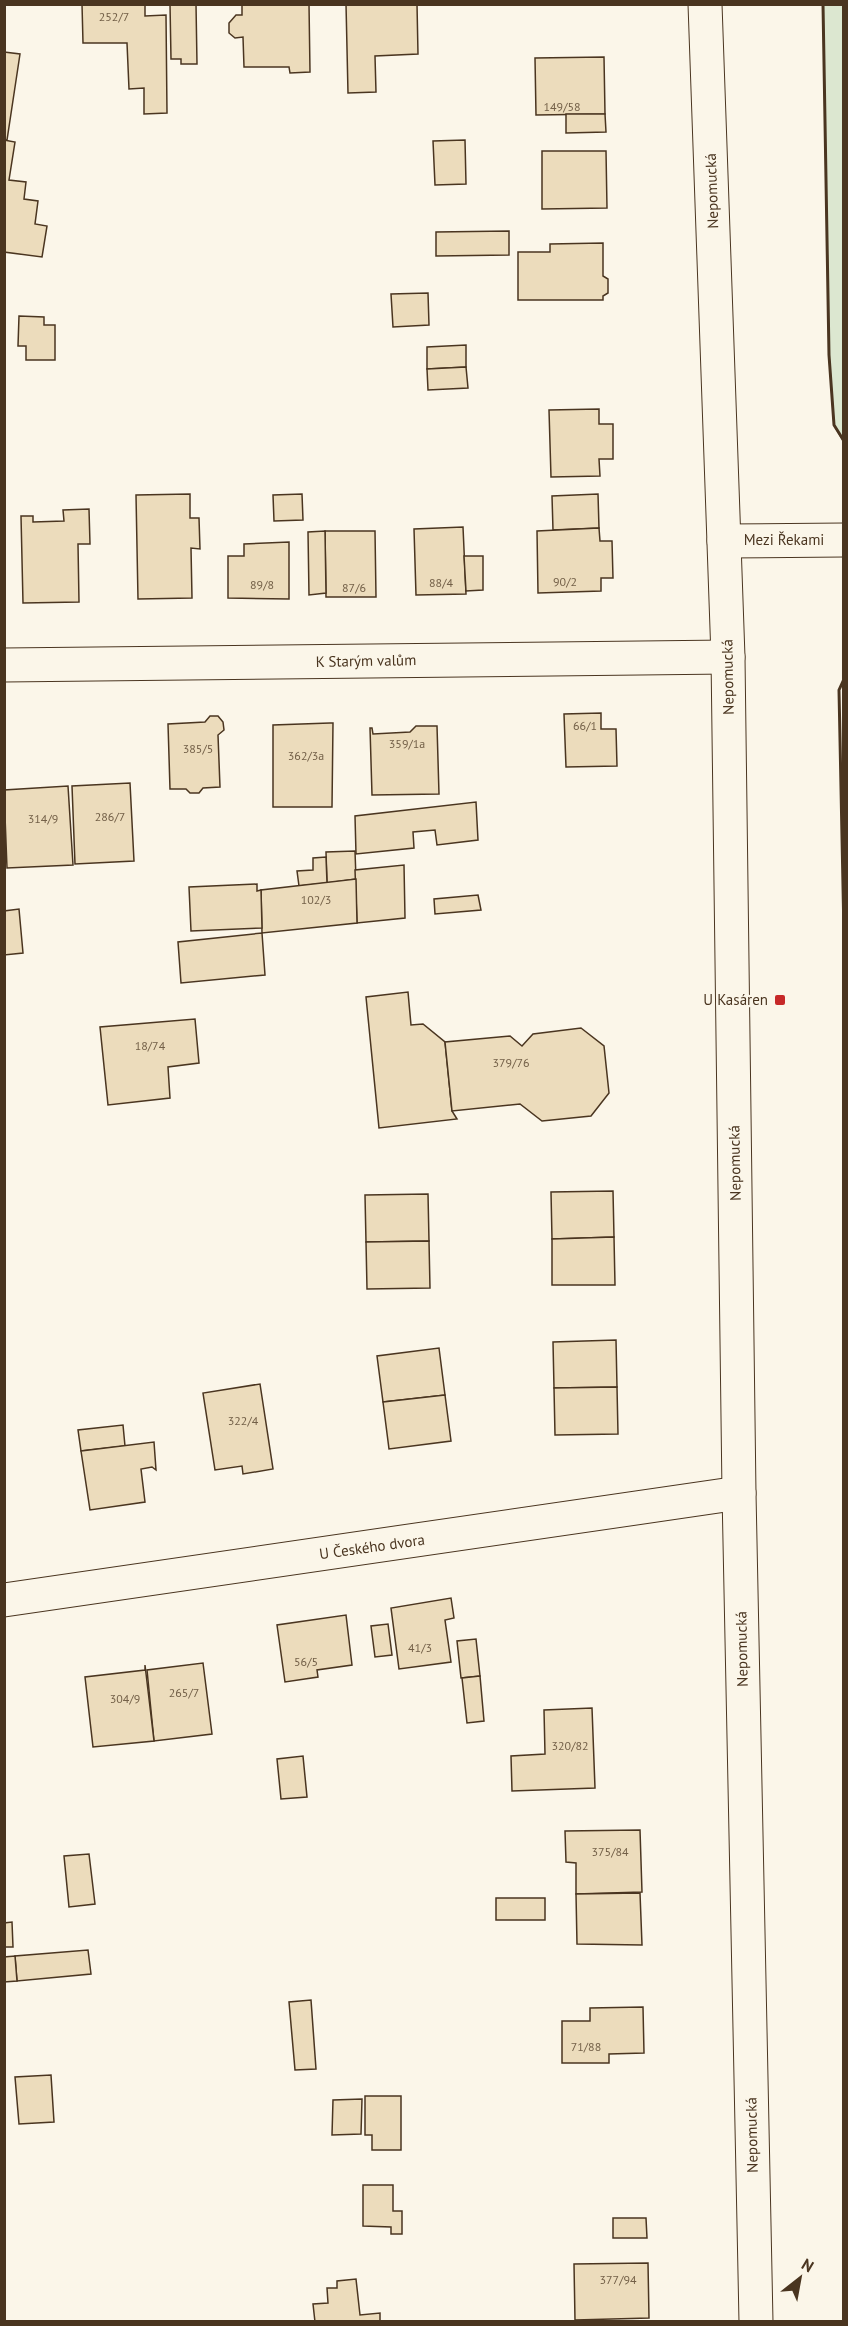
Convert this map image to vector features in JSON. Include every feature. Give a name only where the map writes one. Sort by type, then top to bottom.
[{"type":"street","name":"Nepomucká","points":[[705,4],[728,657],[739,1493],[756,2322]]},
{"type":"street","name":"Mezi Řekami","points":[[724,541],[843,540]]},
{"type":"street","name":"K Starým valům","points":[[4,665],[728,657]]},
{"type":"street","name":"U Českého dvora","points":[[4,1600],[739,1493]]},
{"type":"green space","points":[[823,5],[844,5],[843,441],[834,425],[829,355]]},
{"type":"building","points":[[82,4],[145,4],[145,16],[166,15],[167,113],[144,114],[144,88],[129,89],[127,43],[83,43]]},
{"type":"building","points":[[170,4],[196,4],[197,64],[181,64],[181,59],[171,59]]},
{"type":"building","points":[[242,4],[309,4],[310,72],[290,73],[289,67],[244,67],[243,37],[235,38],[229,33],[229,23],[236,15],[242,15]]},
{"type":"building","points":[[346,4],[417,4],[418,54],[375,56],[376,92],[348,93]]},
{"type":"building","points":[[4,52],[20,54],[7,140],[4,140]]},
{"type":"building","points":[[604,57],[605,114],[536,115],[535,58]]},
{"type":"building","points":[[566,114],[605,114],[606,132],[566,133]]},
{"type":"building","points":[[4,140],[15,142],[9,180],[26,182],[24,199],[38,201],[35,224],[47,226],[42,257],[4,252]]},
{"type":"building","points":[[465,140],[466,184],[435,185],[433,141]]},
{"type":"building","points":[[542,151],[606,151],[607,208],[542,209]]},
{"type":"building","points":[[509,231],[509,255],[436,256],[436,232]]},
{"type":"building","points":[[603,243],[603,276],[608,279],[608,293],[603,296],[603,300],[518,300],[518,252],[550,252],[550,244]]},
{"type":"building","points":[[428,293],[429,325],[393,327],[391,294]]},
{"type":"building","points":[[19,316],[44,317],[44,325],[55,325],[55,360],[26,360],[26,346],[18,346]]},
{"type":"building","points":[[466,345],[466,367],[427,369],[427,347]]},
{"type":"building","points":[[466,367],[468,388],[428,390],[427,369]]},
{"type":"building","points":[[599,409],[599,424],[613,424],[613,459],[599,459],[600,476],[551,477],[549,410]]},
{"type":"building","points":[[190,494],[190,518],[199,518],[200,549],[191,548],[192,598],[138,599],[136,495]]},
{"type":"building","points":[[302,494],[303,520],[274,521],[273,495]]},
{"type":"building","points":[[598,494],[599,528],[553,530],[552,496]]},
{"type":"building","points":[[89,509],[90,544],[78,544],[79,602],[23,603],[21,516],[33,516],[33,522],[64,521],[63,510]]},
{"type":"building","points":[[463,527],[466,594],[416,595],[414,529]]},
{"type":"building","points":[[599,528],[600,541],[612,541],[613,578],[601,578],[601,591],[538,593],[537,531]]},
{"type":"building","points":[[325,531],[375,531],[376,597],[326,597]]},
{"type":"building","points":[[325,531],[326,593],[309,595],[308,532]]},
{"type":"building","points":[[289,542],[289,599],[228,598],[228,556],[244,556],[244,544]]},
{"type":"building","points":[[464,556],[483,556],[483,590],[466,591]]},
{"type":"building","points":[[601,713],[601,729],[616,729],[617,766],[566,767],[564,714]]},
{"type":"building","points":[[210,716],[218,716],[223,722],[224,730],[218,735],[220,787],[203,788],[199,793],[190,793],[186,789],[170,789],[168,724],[205,722]]},
{"type":"building","points":[[333,723],[332,807],[273,807],[273,725]]},
{"type":"building","points":[[416,726],[437,726],[439,794],[372,795],[370,728],[373,734],[410,732]]},
{"type":"building","points":[[130,783],[134,861],[75,864],[72,786]]},
{"type":"building","points":[[68,786],[73,865],[7,868],[4,790]]},
{"type":"building","points":[[476,802],[478,840],[437,845],[435,830],[413,832],[414,848],[356,854],[355,816]]},
{"type":"building","points":[[355,851],[356,879],[327,883],[326,852]]},
{"type":"building","points":[[326,857],[327,883],[299,886],[297,871],[313,870],[313,858]]},
{"type":"building","points":[[404,865],[405,918],[357,923],[355,870]]},
{"type":"building","points":[[356,879],[357,923],[262,933],[261,890]]},
{"type":"building","points":[[257,884],[257,891],[261,890],[262,928],[191,931],[189,887]]},
{"type":"building","points":[[478,895],[481,910],[435,914],[434,899]]},
{"type":"building","points":[[19,909],[23,953],[4,955],[4,911]]},
{"type":"building","points":[[262,933],[265,975],[181,983],[178,942]]},
{"type":"building","points":[[408,992],[411,1025],[423,1024],[445,1042],[452,1111],[457,1119],[379,1128],[366,997]]},
{"type":"building","points":[[195,1019],[199,1063],[168,1067],[170,1098],[108,1105],[100,1027]]},
{"type":"building","points":[[581,1028],[604,1046],[609,1093],[591,1116],[542,1121],[520,1104],[452,1111],[445,1042],[510,1036],[522,1046],[533,1034]]},
{"type":"building","points":[[613,1191],[614,1237],[552,1239],[551,1192]]},
{"type":"building","points":[[428,1194],[429,1241],[366,1242],[365,1195]]},
{"type":"building","points":[[614,1237],[615,1285],[552,1285],[552,1239]]},
{"type":"building","points":[[429,1241],[430,1288],[367,1289],[366,1242]]},
{"type":"building","points":[[616,1340],[617,1387],[554,1388],[553,1342]]},
{"type":"building","points":[[439,1348],[445,1395],[383,1402],[377,1356]]},
{"type":"building","points":[[260,1384],[273,1469],[243,1474],[242,1466],[215,1470],[203,1393]]},
{"type":"building","points":[[617,1387],[618,1434],[555,1435],[554,1388]]},
{"type":"building","points":[[445,1395],[451,1441],[389,1449],[383,1402]]},
{"type":"building","points":[[123,1425],[125,1446],[81,1451],[78,1430]]},
{"type":"building","points":[[154,1442],[156,1470],[152,1467],[141,1469],[145,1502],[90,1510],[81,1451]]},
{"type":"building","points":[[451,1598],[454,1618],[445,1620],[451,1662],[399,1669],[391,1608]]},
{"type":"building","points":[[346,1615],[352,1665],[317,1670],[318,1677],[285,1682],[277,1625]]},
{"type":"building","points":[[388,1624],[392,1655],[375,1657],[371,1626]]},
{"type":"building","points":[[476,1639],[480,1676],[461,1678],[457,1641]]},
{"type":"building","points":[[203,1663],[212,1734],[154,1741],[147,1670]]},
{"type":"building","points":[[145,1665],[154,1741],[93,1747],[85,1677],[145,1670]]},
{"type":"building","points":[[480,1676],[484,1721],[467,1723],[462,1678]]},
{"type":"building","points":[[592,1708],[595,1788],[512,1791],[511,1756],[545,1754],[544,1710]]},
{"type":"building","points":[[303,1756],[307,1797],[281,1799],[277,1759]]},
{"type":"building","points":[[640,1830],[642,1892],[576,1894],[576,1863],[566,1862],[565,1831]]},
{"type":"building","points":[[89,1854],[95,1904],[69,1907],[64,1856]]},
{"type":"building","points":[[640,1893],[642,1945],[577,1944],[576,1894]]},
{"type":"building","points":[[496,1898],[545,1898],[545,1920],[496,1920]]},
{"type":"building","points":[[12,1922],[13,1947],[4,1947],[4,1923]]},
{"type":"building","points":[[88,1950],[91,1974],[17,1981],[15,1956]]},
{"type":"building","points":[[15,1956],[17,1981],[4,1982],[4,1957]]},
{"type":"building","points":[[311,2000],[316,2069],[295,2070],[289,2002]]},
{"type":"building","points":[[643,2007],[644,2053],[609,2054],[609,2063],[562,2063],[562,2021],[590,2021],[590,2008]]},
{"type":"building","points":[[51,2075],[54,2122],[19,2124],[15,2077]]},
{"type":"building","points":[[365,2096],[401,2096],[401,2150],[372,2150],[372,2135],[365,2135]]},
{"type":"building","points":[[362,2099],[361,2134],[332,2135],[333,2100]]},
{"type":"building","points":[[363,2185],[393,2185],[393,2211],[402,2211],[402,2234],[391,2234],[391,2227],[363,2226]]},
{"type":"building","points":[[613,2218],[646,2218],[647,2238],[613,2238]]},
{"type":"building","points":[[648,2263],[649,2318],[575,2320],[574,2264]]},
{"type":"building","points":[[356,2279],[360,2315],[380,2313],[380,2322],[315,2322],[313,2304],[328,2303],[327,2288],[337,2288],[337,2281]]},
{"type":"wall","points":[[823,4],[829,355],[834,425],[844,441]]},
{"type":"wall","points":[[844,679],[839,690],[844,934]]},
{"type":"place","name":"U Kasáren","points":[[780,1000]]}]
